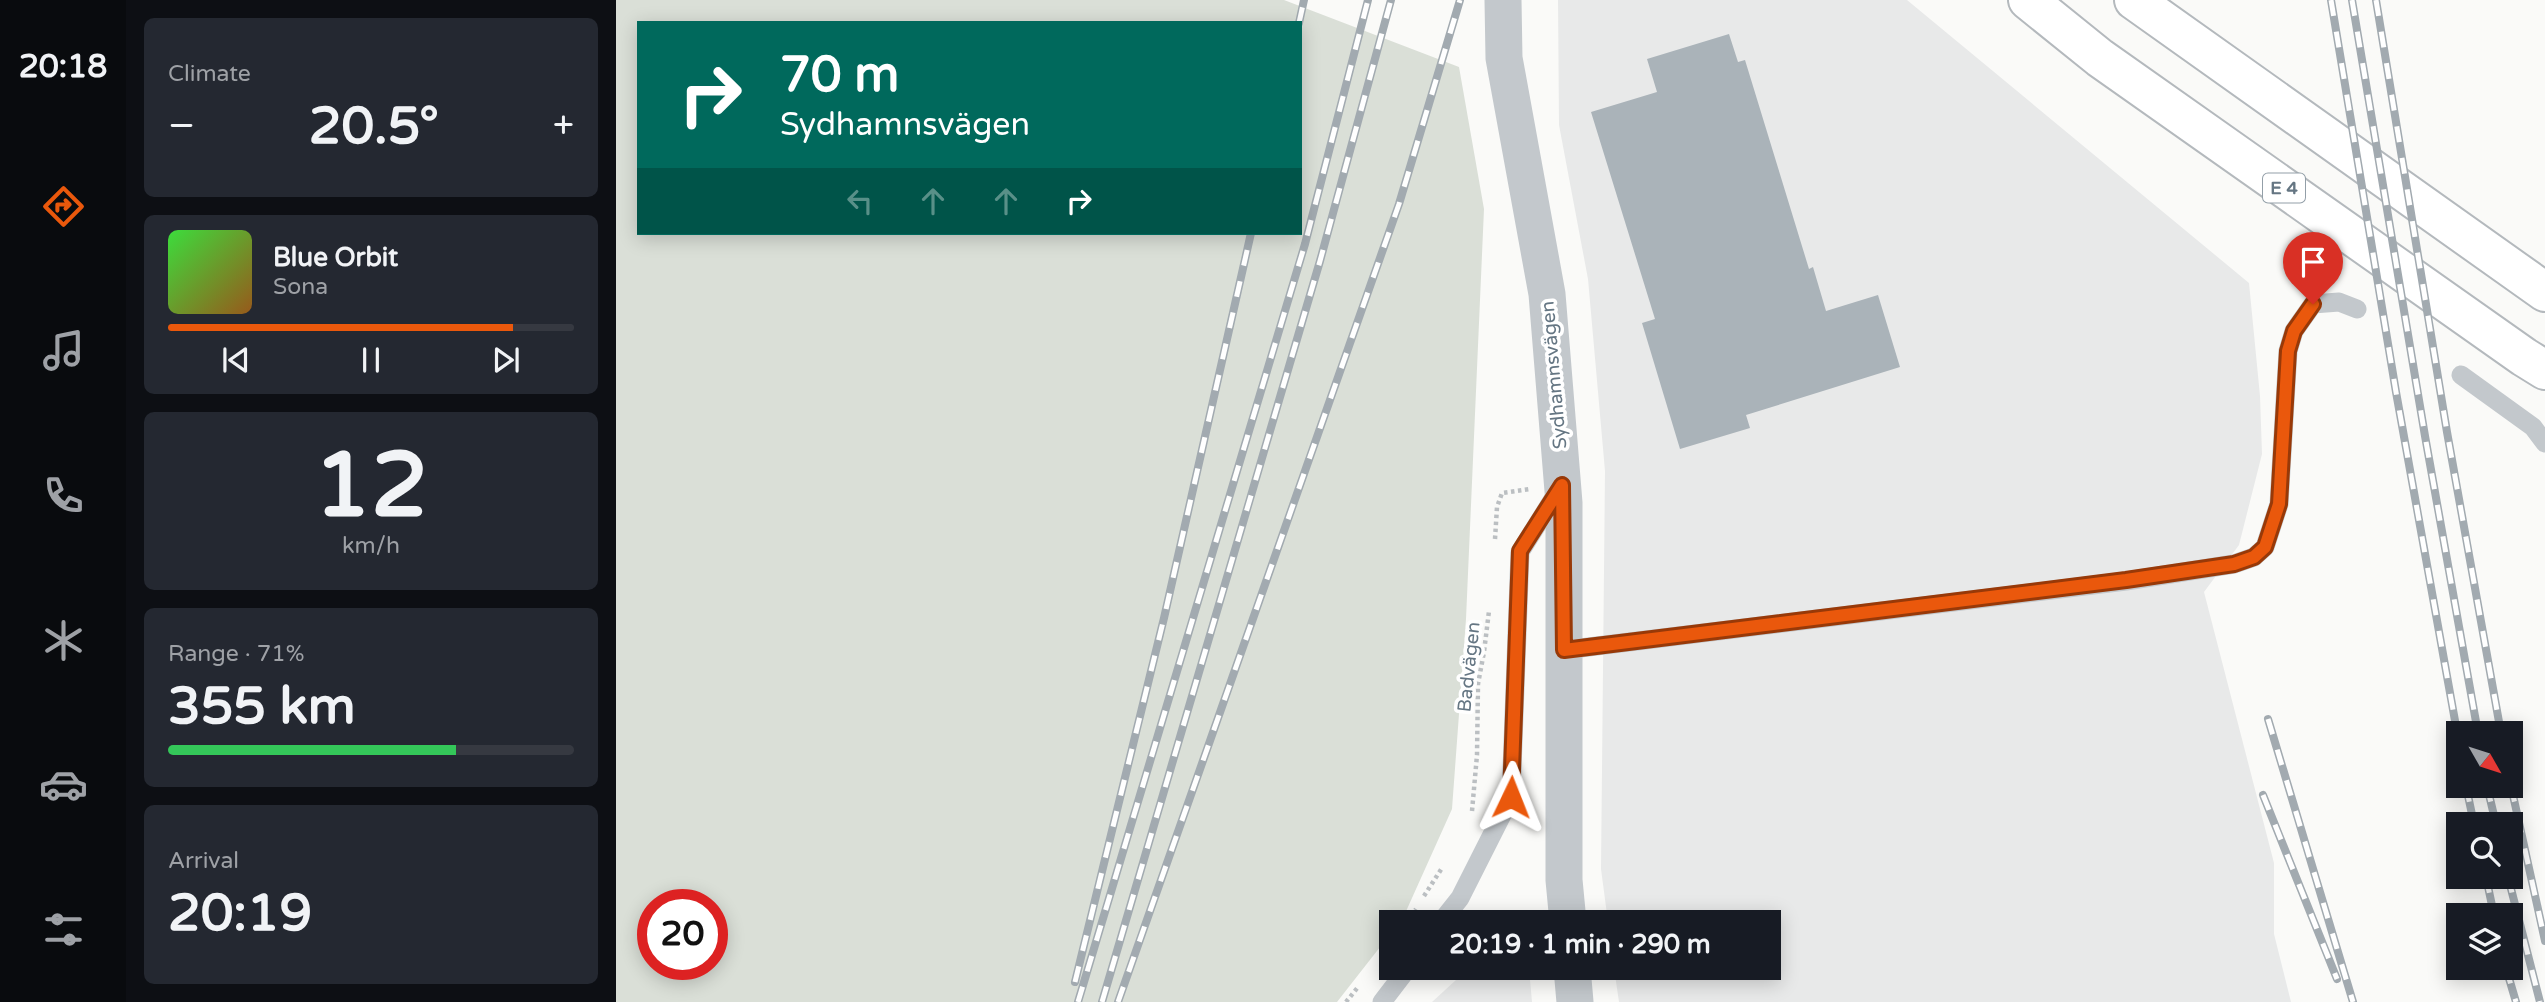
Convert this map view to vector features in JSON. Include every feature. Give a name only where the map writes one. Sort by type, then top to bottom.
[{"type":"highway","name":"E 4","points":[[2028,0],[2100,58],[2545,370]]},
{"type":"highway","points":[[2134,0],[2545,292]]},
{"type":"street","name":"Sydhamnsvägen","points":[[1503,0],[1504,58],[1548,294],[1562,485],[1564,880],[1567,910]]},
{"type":"street","points":[[1573,980],[1575,1002]]},
{"type":"lane","points":[[1564,650],[2126,580],[2234,564],[2254,557],[2265,547],[2279,504],[2285,372],[2294,331],[2313,304],[2339,302],[2357,309]]},
{"type":"lane","points":[[2461,375],[2533,427],[2545,443]]},
{"type":"lane","points":[[1450,910],[1460,898],[1511,797],[1520,551],[1562,485]]},
{"type":"lane","points":[[1382,1002],[1399,980]]},
{"type":"path","points":[[1494,545],[1497,507],[1502,493],[1562,485]]},
{"type":"path","name":"Badvägen","points":[[1472,813],[1477,755],[1478,684],[1485,652],[1489,606]]},
{"type":"path","points":[[1416,910],[1448,859]]},
{"type":"shaded area","points":[[616,0],[1284,0],[1459,67],[1484,209],[1466,619],[1452,809],[1407,910],[1379,910],[1379,948],[1337,1002],[616,1002]]},
{"type":"shaded area","points":[[1558,0],[1907,0],[2249,283],[2260,396],[2262,454],[2239,545],[2204,592],[2274,863],[2274,934],[2291,1002],[1619,1002],[1616,980],[1781,980],[1781,910],[1606,910],[1601,869],[1605,471],[1588,279],[1559,125]]},
{"type":"shaded area","points":[[1456,980],[1530,980],[1532,1002],[1432,1002]]},
{"type":"building","points":[[1729,34],[1738,62],[1745,60],[1809,269],[1813,267],[1826,311],[1878,295],[1900,367],[1746,415],[1750,428],[1680,449],[1642,323],[1655,319],[1591,112],[1657,92],[1647,59]]},
{"type":"railway","points":[[1299,21],[1304,0]]},
{"type":"railway","points":[[1078,1002],[1305,244],[1368,0]]},
{"type":"railway","points":[[1102,1002],[1320,261],[1391,0]]},
{"type":"railway","points":[[1118,1002],[1399,204],[1460,0]]},
{"type":"railway","points":[[2331,0],[2396,392],[2455,721]]},
{"type":"railway","points":[[2352,0],[2476,721]]},
{"type":"railway","points":[[2376,0],[2447,432],[2499,721]]},
{"type":"railway","points":[[1075,982],[1164,618],[1251,235]]},
{"type":"railway","points":[[2268,719],[2353,1002]]},
{"type":"railway","points":[[2263,795],[2337,979]]},
{"type":"railway","points":[[2469,798],[2471,812]]},
{"type":"railway","points":[[2490,798],[2493,812]]},
{"type":"railway","points":[[2514,798],[2545,941]]},
{"type":"railway","points":[[2489,889],[2491,903]]},
{"type":"railway","points":[[2511,889],[2540,1002]]},
{"type":"railway","points":[[2510,980],[2516,1002]]},
{"type":"route","points":[[1511,797],[1520,551],[1562,485],[1564,650],[2126,580],[2234,564],[2254,557],[2265,547],[2279,504],[2288,351],[2294,331],[2313,304]]}]
